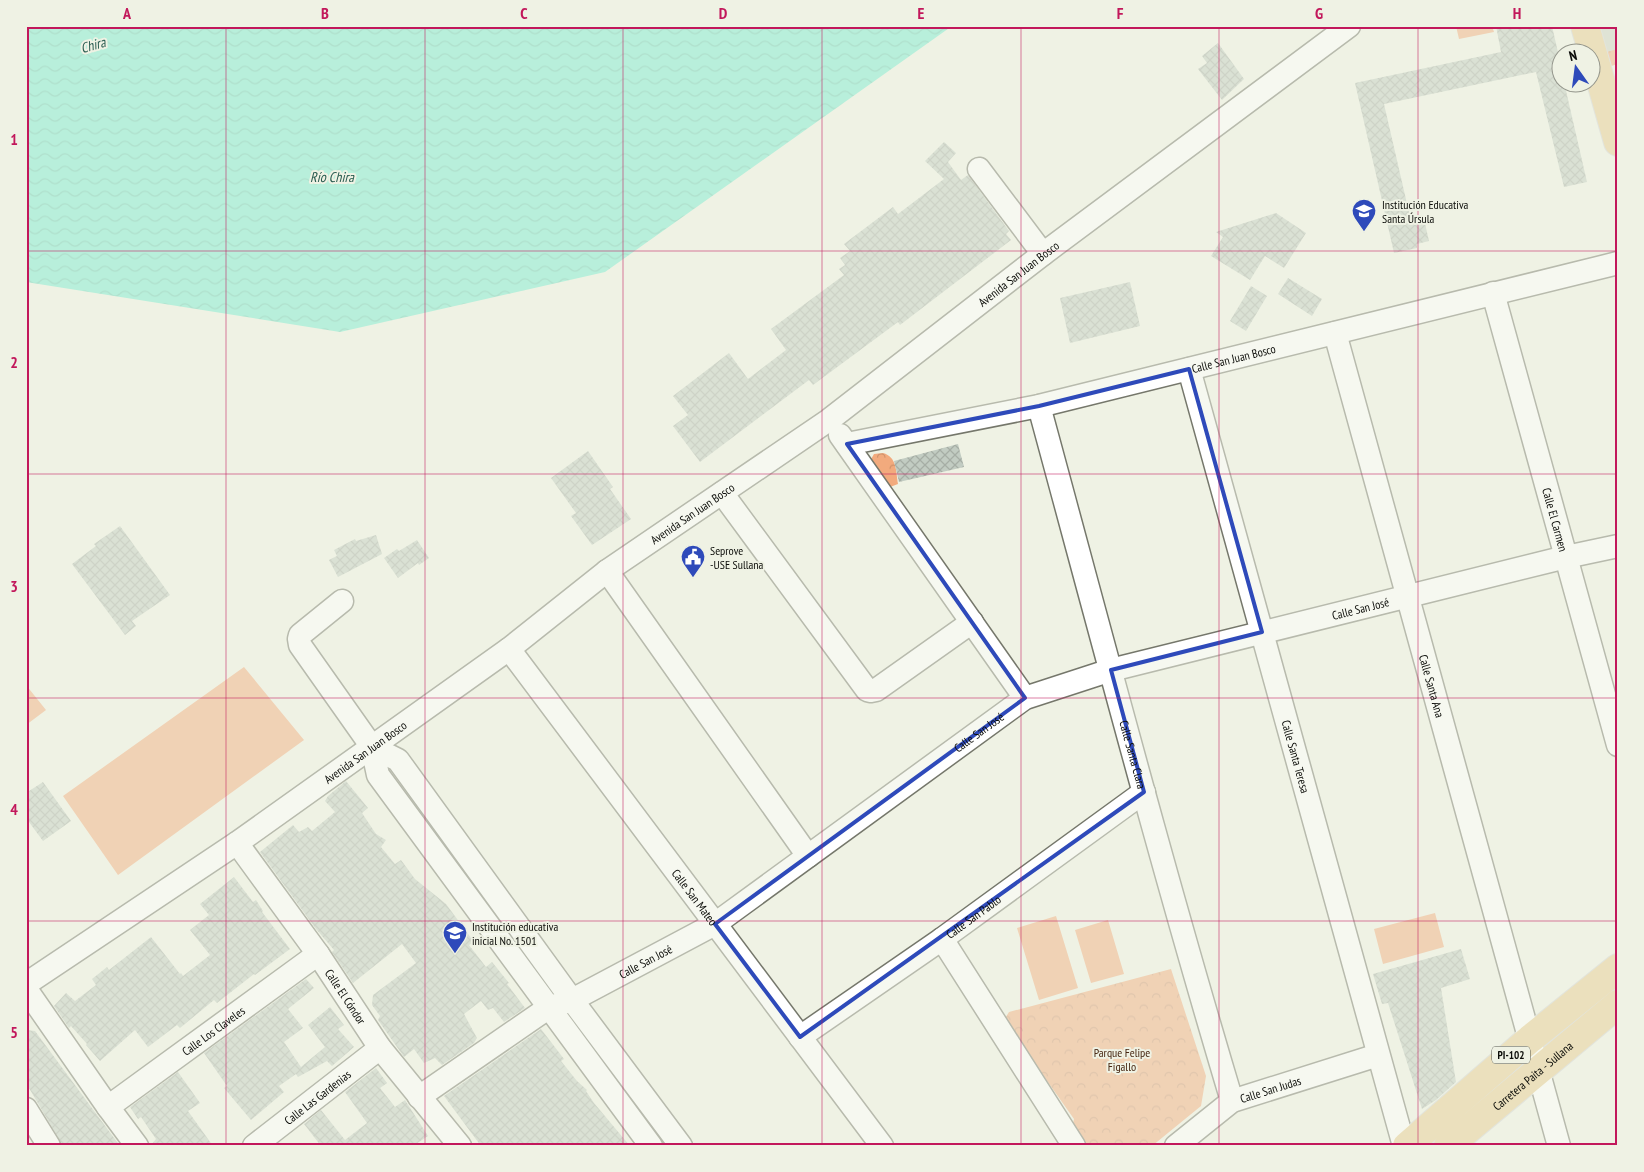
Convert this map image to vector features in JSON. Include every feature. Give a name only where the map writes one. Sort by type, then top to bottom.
[{"type":"main road","points":[[1585,26],[1618,142]]},
{"type":"main road","name":"PI-102","points":[[1405,1146],[1530,1039],[1618,968]]},
{"type":"main road","name":"Carretera Paita - Sullana","points":[[1448,1146],[1618,1004]]},
{"type":"street","name":"Avenida San Juan Bosco","points":[[26,984],[237,843],[509,649],[607,571],[829,420],[1043,254],[1349,26]]},
{"type":"street","points":[[979,170],[1043,254]]},
{"type":"street","name":"Calle San Juan Bosco","points":[[847,444],[1039,406],[1618,263]]},
{"type":"street","name":"Calle El Carmen","points":[[1493,293],[1618,745]]},
{"type":"street","name":"Calle Santa Ana","points":[[1335,333],[1559,1146]]},
{"type":"street","name":"Calle Santa Teresa","points":[[1189,369],[1378,1055],[1405,1146]]},
{"type":"street","name":"Calle Santa Clara","points":[[1039,406],[1144,792],[1232,1101]]},
{"type":"street","points":[[829,420],[1025,698]]},
{"type":"street","points":[[722,493],[867,690],[876,690],[972,622]]},
{"type":"street","name":"Calle San José","points":[[419,1097],[548,1008],[572,1000],[715,924],[1025,698],[1111,670],[1566,557],[1618,546]]},
{"type":"street","points":[[607,571],[808,856]]},
{"type":"street","points":[[342,601],[300,635],[300,645],[372,747],[378,775],[548,1008],[652,1146]]},
{"type":"street","name":"Calle San Mateo","points":[[509,649],[882,1146]]},
{"type":"street","points":[[372,747],[398,760],[572,1000],[681,1146]]},
{"type":"street","name":"Calle San Pablo","points":[[800,1037],[942,939],[1144,792]]},
{"type":"street","name":"Calle El Cóndor","points":[[237,843],[318,954],[380,1048],[456,1144]]},
{"type":"street","points":[[942,939],[1074,1146]]},
{"type":"street","name":"Calle Los Claveles","points":[[108,1107],[318,954]]},
{"type":"street","points":[[26,989],[34,1016],[137,1146]]},
{"type":"street","name":"Calle Las Gardenias","points":[[254,1146],[380,1048]]},
{"type":"street","name":"Calle San Judas","points":[[1176,1146],[1232,1101],[1378,1055]]},
{"type":"street","points":[[26,1109],[49,1146]]},
{"type":"highlighted area","points":[[1189,369],[1262,632],[1111,670],[1144,792],[800,1037],[715,924],[1025,698],[847,444],[1039,406]]},
{"type":"green space","points":[[1456,26],[1492,26],[1494,32],[1459,39]]},
{"type":"green space","points":[[1596,26],[1618,26],[1618,64],[1608,67]]},
{"type":"green space","points":[[883,453],[888,455],[893,461],[898,484],[882,490],[870,461],[874,454]]},
{"type":"green space","points":[[244,667],[304,740],[118,875],[63,796]]},
{"type":"green space","points":[[26,685],[46,710],[26,725]]},
{"type":"green space","points":[[1435,913],[1444,947],[1383,964],[1374,929]]},
{"type":"green space","points":[[1056,916],[1078,988],[1039,1000],[1017,928]]},
{"type":"green space","points":[[1108,920],[1124,974],[1091,983],[1075,930]]},
{"type":"green space","name":"Parque Felipe Figallo","points":[[1171,969],[1206,1076],[1201,1106],[1152,1146],[1080,1146],[1071,1133],[1074,1119],[1004,1020],[1009,1012]]},
{"type":"water","name":"Río Chira","points":[[26,26],[952,26],[605,272],[340,332],[26,282]]},
{"type":"building","points":[[1496,26],[1552,26],[1556,42],[1552,42],[1552,92],[1566,92],[1587,182],[1564,187],[1536,72],[1384,104],[1411,221],[1424,219],[1429,241],[1417,244],[1417,248],[1394,253],[1355,83],[1501,52]]},
{"type":"building","points":[[1218,43],[1244,79],[1222,100],[1198,69],[1207,63],[1202,56]]},
{"type":"building","points":[[944,142],[956,153],[948,162],[961,180],[968,175],[1009,231],[1006,234],[1011,240],[900,325],[898,322],[813,385],[809,380],[700,462],[673,426],[688,415],[673,396],[729,353],[748,379],[786,350],[771,329],[844,275],[839,269],[845,265],[840,258],[850,251],[844,244],[893,207],[898,214],[944,179],[925,161]]},
{"type":"building","points":[[1276,213],[1306,233],[1284,268],[1265,256],[1250,280],[1211,256],[1223,237],[1216,232]]},
{"type":"building","points":[[1288,278],[1322,299],[1312,316],[1278,294]]},
{"type":"building","points":[[1130,282],[1140,326],[1070,343],[1060,298]]},
{"type":"building","points":[[1251,286],[1267,296],[1246,331],[1230,321]]},
{"type":"building","points":[[958,444],[964,467],[899,482],[894,461]]},
{"type":"building","points":[[588,451],[613,487],[610,489],[631,519],[592,545],[571,516],[576,513],[551,478]]},
{"type":"building","points":[[120,526],[170,595],[132,621],[136,626],[125,635],[72,564],[96,546],[94,544]]},
{"type":"building","points":[[376,535],[382,554],[338,577],[329,560],[337,556],[334,550],[355,539],[356,541]]},
{"type":"building","points":[[417,540],[429,558],[419,565],[418,563],[398,578],[384,558],[397,549],[399,551]]},
{"type":"building","points":[[346,781],[368,808],[362,813],[376,834],[386,840],[381,847],[395,864],[401,860],[415,879],[446,904],[474,942],[469,945],[486,967],[492,962],[509,983],[507,984],[525,1008],[504,1022],[493,1008],[488,1010],[481,1001],[464,1014],[477,1038],[474,1043],[442,1065],[435,1058],[424,1063],[414,1049],[404,1057],[378,1020],[380,1016],[372,1005],[373,995],[416,963],[402,944],[353,983],[332,952],[334,950],[316,929],[260,852],[293,825],[299,832],[308,827],[312,831],[335,812],[325,801],[328,796]]},
{"type":"building","points":[[43,782],[71,821],[43,841],[26,818],[26,793]]},
{"type":"building","points":[[234,877],[253,902],[256,900],[262,912],[290,949],[217,1003],[214,1000],[180,1028],[177,1025],[148,1047],[135,1030],[100,1061],[71,1026],[69,1028],[54,1006],[66,993],[75,1001],[96,985],[92,979],[107,967],[109,970],[151,937],[183,976],[210,955],[190,930],[209,915],[200,904]]},
{"type":"building","points":[[1461,949],[1470,979],[1441,988],[1456,1082],[1436,1100],[1422,1109],[1388,1003],[1382,1004],[1373,974]]},
{"type":"building","points":[[306,979],[314,988],[288,1009],[303,1028],[284,1042],[301,1067],[325,1047],[308,1025],[330,1007],[344,1025],[338,1029],[354,1047],[332,1066],[327,1061],[298,1077],[296,1074],[279,1086],[284,1092],[251,1120],[224,1088],[227,1086],[204,1053]]},
{"type":"building","points":[[541,1029],[564,1059],[561,1061],[587,1090],[594,1103],[630,1146],[481,1146],[444,1096]]},
{"type":"building","points":[[26,1030],[35,1031],[120,1146],[63,1146],[26,1083]]},
{"type":"building","points":[[376,1068],[387,1083],[380,1088],[395,1107],[405,1100],[428,1136],[413,1146],[321,1146],[304,1124],[321,1110],[345,1140],[367,1123],[345,1092]]},
{"type":"building","points":[[178,1072],[200,1103],[188,1111],[213,1146],[150,1146],[156,1139],[141,1117],[138,1119],[130,1107]]},
{"type":"tunnel","points":[[1612,26],[1618,49]]},
{"type":"place","name":"Institución Educativa Santa Úrsula","points":[[1364,232]]},
{"type":"place","name":"Seprove -USE Sullana","points":[[693,578]]},
{"type":"place","name":"Institución educativa inicial No. 1501","points":[[455,954]]},
{"type":"water label","name":"Chira","points":[[93,45]]}]
